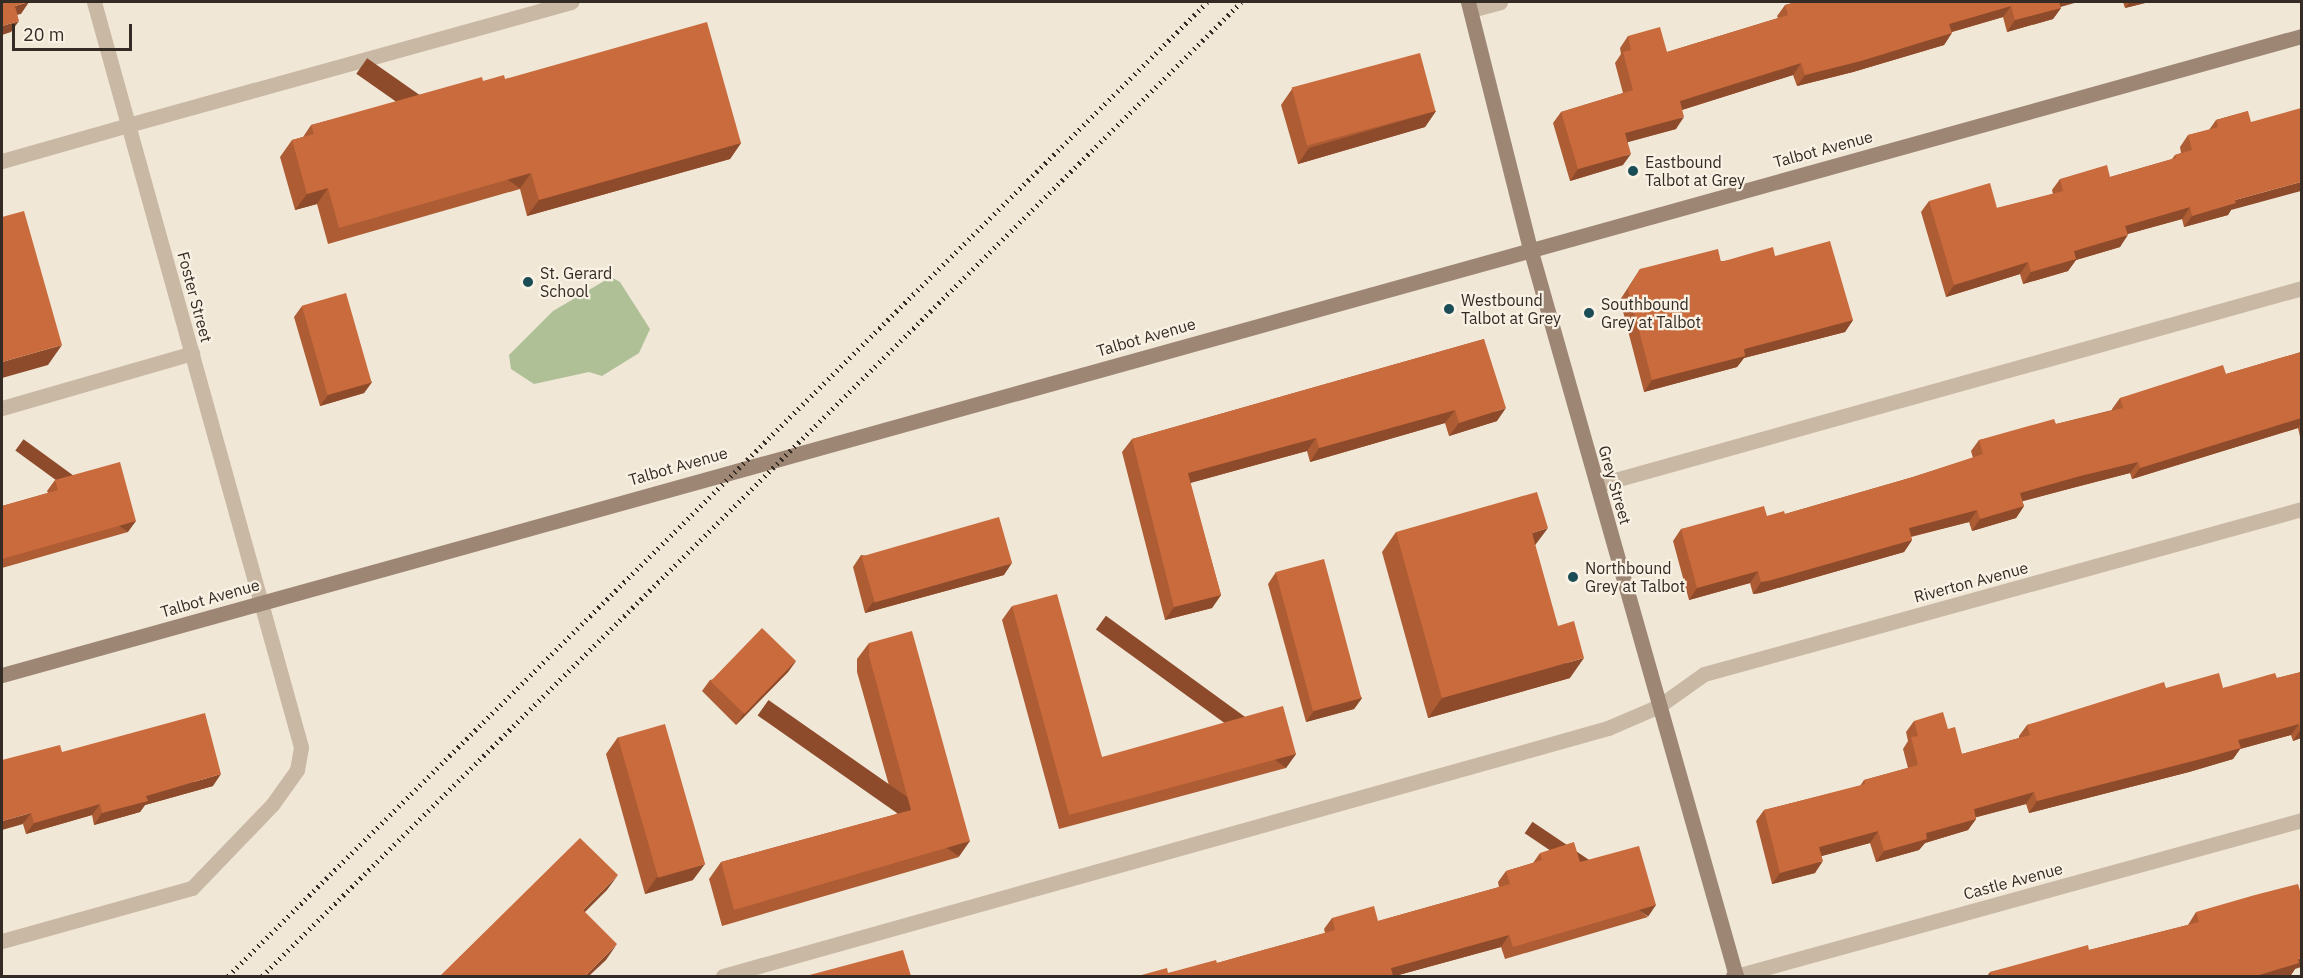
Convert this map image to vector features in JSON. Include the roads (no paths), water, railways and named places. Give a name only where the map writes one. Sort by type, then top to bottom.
[{"type":"street","name":"Foster Street","points":[[2,941],[192,888],[272,805],[297,770],[301,747],[94,2]]},
{"type":"street","points":[[2,161],[571,2]]},
{"type":"street","points":[[1470,6],[1500,2]]},
{"type":"street","name":"Grey Street","points":[[1470,6],[1530,248],[1735,976]]},
{"type":"street","name":"Talbot Avenue","points":[[2,675],[1530,248],[2301,36]]},
{"type":"street","points":[[1597,485],[2301,288]]},
{"type":"street","points":[[2,408],[192,353]]},
{"type":"street","name":"Riverton Avenue","points":[[723,976],[1608,728],[1659,706],[1704,674],[2301,509]]},
{"type":"street","name":"Castle Avenue","points":[[1735,976],[2301,820]]},
{"type":"railway","points":[[228,976],[1207,2]]},
{"type":"railway","points":[[262,976],[1241,2]]},
{"type":"place","name":"Eastbound Talbot at Grey","points":[[1633,171]]},
{"type":"place","name":"St. Gerard School","points":[[528,282]]},
{"type":"place","name":"Westbound Talbot at Grey","points":[[1449,309]]},
{"type":"place","name":"Southbound Grey at Talbot","points":[[1589,313]]},
{"type":"place","name":"Northbound Grey at Talbot","points":[[1573,577]]}]
